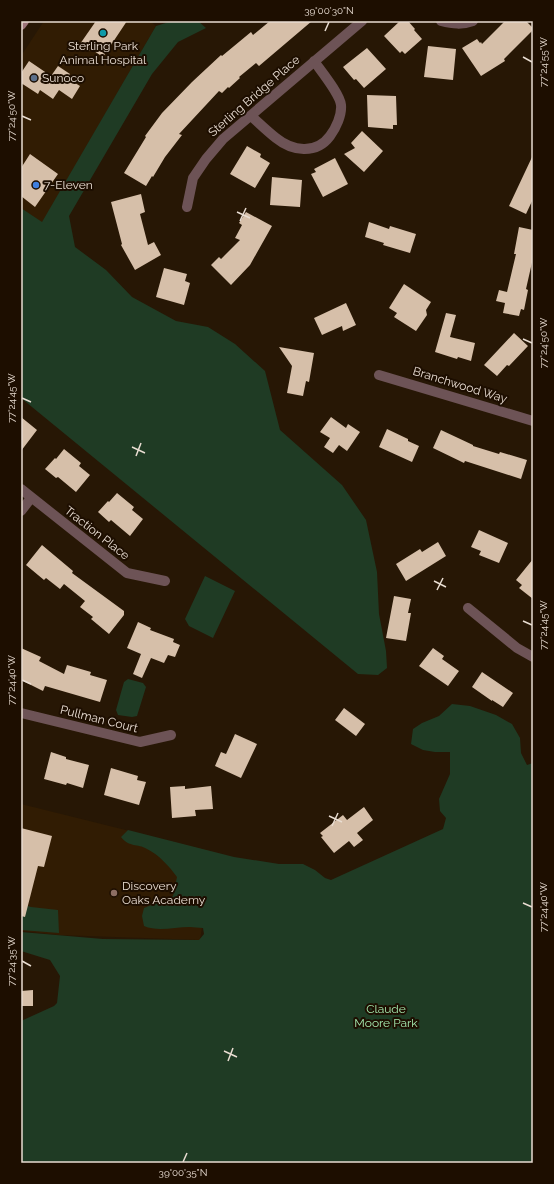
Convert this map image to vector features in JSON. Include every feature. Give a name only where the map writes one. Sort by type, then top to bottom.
[{"type":"main road","points":[[21,25],[24,21]]},
{"type":"street","name":"Sterling Bridge Place","points":[[187,207],[193,178],[206,159],[223,139],[362,21]]},
{"type":"street","points":[[441,21],[453,24],[463,24],[473,21]]},
{"type":"street","points":[[251,116],[276,138],[296,148],[307,150],[318,147],[327,140],[338,124],[341,105],[338,95],[314,61]]},
{"type":"street","name":"Branchwood Way","points":[[379,375],[532,419]]},
{"type":"street","name":"Traction Place","points":[[21,489],[127,573],[165,581]]},
{"type":"street","points":[[21,511],[31,498]]},
{"type":"street","points":[[468,608],[517,648],[533,657]]},
{"type":"street","name":"Pullman Court","points":[[21,713],[140,742],[171,735]]},
{"type":"shaded area","points":[[44,21],[150,21],[156,26],[42,223],[21,208],[21,56]]},
{"type":"shaded area","name":"Discovery Oaks Academy","points":[[21,804],[210,851],[214,855],[200,940],[59,935],[21,931]]},
{"type":"green space","points":[[172,21],[198,21],[206,28],[178,42],[152,74],[69,216],[75,247],[106,270],[132,297],[176,321],[208,327],[235,344],[265,371],[280,430],[342,485],[366,520],[377,572],[379,614],[386,651],[387,668],[378,675],[358,674],[21,398],[21,208],[42,222],[156,26]]},
{"type":"green space","points":[[205,576],[235,591],[213,638],[189,626],[185,619]]},
{"type":"green space","points":[[128,679],[143,683],[146,687],[137,716],[132,717],[118,715],[116,710],[124,682]]},
{"type":"green space","name":"Claude Moore Park","points":[[452,704],[470,706],[496,715],[512,724],[520,738],[521,753],[527,765],[533,763],[533,1163],[21,1163],[21,1021],[54,1006],[57,1003],[60,976],[50,960],[21,951],[21,932],[103,939],[199,940],[204,934],[203,928],[190,927],[155,929],[144,926],[142,916],[144,908],[173,896],[177,877],[156,854],[143,847],[127,843],[121,837],[128,830],[234,857],[279,864],[303,864],[315,870],[325,878],[331,880],[443,829],[446,818],[440,811],[439,799],[450,774],[450,752],[423,750],[411,744],[413,729],[422,723],[439,716]]},
{"type":"green space","points":[[21,904],[31,907],[58,910],[59,933],[21,930]]},
{"type":"building","name":"Sterling Park Animal Hospital","points":[[96,21],[127,21],[103,57],[80,44]]},
{"type":"building","points":[[270,21],[312,21],[259,66],[256,63],[239,77],[240,78],[229,88],[228,87],[222,93],[219,91],[179,134],[182,135],[165,157],[146,186],[124,173],[146,137],[145,136],[162,113],[221,55],[222,56],[251,32],[253,35]]},
{"type":"building","points":[[400,21],[408,21],[422,39],[405,54],[402,51],[400,53],[384,36]]},
{"type":"building","points":[[505,21],[526,21],[533,28],[533,30],[504,59],[505,61],[481,76],[462,48],[477,39],[482,44]]},
{"type":"building","points":[[428,46],[456,49],[453,80],[424,77]]},
{"type":"building","points":[[367,48],[386,69],[364,88],[356,79],[354,80],[343,67]]},
{"type":"building","points":[[29,61],[51,76],[58,66],[70,74],[67,78],[80,86],[72,99],[59,90],[53,99],[40,90],[38,94],[21,83],[21,73]]},
{"type":"building","points":[[367,95],[396,96],[397,125],[393,125],[393,129],[368,127]]},
{"type":"building","points":[[362,131],[383,151],[364,172],[344,154],[355,148],[351,143]]},
{"type":"building","points":[[247,146],[261,154],[260,157],[270,163],[255,188],[230,174]]},
{"type":"building","name":"7-Eleven","points":[[30,154],[58,174],[35,207],[21,196],[21,168]]},
{"type":"building","points":[[533,155],[533,199],[526,214],[509,206]]},
{"type":"building","points":[[335,158],[348,184],[323,197],[311,174],[316,172],[314,169]]},
{"type":"building","points":[[272,177],[302,180],[300,207],[270,205]]},
{"type":"building","points":[[141,194],[145,212],[140,214],[148,245],[154,242],[161,255],[135,270],[121,245],[122,244],[111,202]]},
{"type":"building","points":[[246,212],[272,226],[250,265],[231,285],[211,265],[219,257],[221,259],[240,240],[235,238],[242,225],[239,223]]},
{"type":"building","points":[[369,222],[389,229],[390,226],[416,234],[410,253],[383,245],[384,243],[365,237]]},
{"type":"building","points":[[519,227],[533,230],[533,258],[526,289],[528,290],[524,310],[521,309],[519,316],[503,313],[505,303],[496,301],[499,290],[507,292],[516,254],[514,254]]},
{"type":"building","points":[[164,268],[187,274],[185,281],[190,283],[184,305],[156,297]]},
{"type":"building","points":[[404,284],[431,302],[426,310],[427,315],[416,331],[394,317],[397,313],[389,308]]},
{"type":"building","points":[[346,303],[356,325],[343,331],[342,326],[322,335],[314,318]]},
{"type":"building","points":[[446,313],[456,315],[450,337],[475,343],[471,361],[458,357],[457,359],[435,352]]},
{"type":"building","points":[[514,333],[528,346],[497,376],[484,365]]},
{"type":"building","points":[[279,347],[314,353],[309,382],[306,381],[303,396],[287,393],[292,366]]},
{"type":"building","points":[[21,417],[37,430],[21,451]]},
{"type":"building","points":[[331,417],[346,428],[348,424],[360,432],[347,451],[339,445],[333,453],[324,447],[330,438],[320,432]]},
{"type":"building","points":[[387,429],[419,446],[412,462],[379,447]]},
{"type":"building","points":[[441,430],[473,446],[499,454],[500,452],[527,460],[521,479],[465,461],[464,463],[433,448]]},
{"type":"building","points":[[64,449],[81,463],[79,466],[90,475],[76,492],[58,477],[56,478],[45,469]]},
{"type":"building","points":[[117,493],[134,507],[132,510],[143,519],[130,536],[111,520],[109,522],[98,512]]},
{"type":"building","points":[[479,530],[508,543],[499,563],[479,555],[481,551],[471,547]]},
{"type":"building","points":[[438,542],[446,556],[406,581],[396,564],[420,549],[422,552]]},
{"type":"building","points":[[42,545],[73,571],[72,573],[124,611],[124,615],[109,634],[91,619],[93,617],[80,607],[85,601],[64,584],[60,589],[46,578],[44,580],[26,565]]},
{"type":"building","points":[[533,559],[533,599],[519,588],[522,585],[516,580]]},
{"type":"building","points":[[394,596],[411,599],[408,613],[411,613],[406,641],[386,638]]},
{"type":"building","points":[[138,622],[151,628],[150,630],[174,639],[173,642],[180,645],[175,657],[168,655],[164,663],[151,658],[142,678],[133,674],[141,654],[127,648]]},
{"type":"building","points":[[21,648],[41,657],[39,661],[64,674],[67,665],[91,672],[90,675],[107,680],[100,702],[45,686],[43,691],[21,680]]},
{"type":"building","points":[[433,648],[444,656],[442,659],[459,671],[448,686],[419,666]]},
{"type":"building","points":[[482,672],[513,693],[503,707],[472,687]]},
{"type":"building","points":[[344,708],[365,724],[356,736],[335,720]]},
{"type":"building","points":[[235,734],[257,744],[241,778],[215,766],[221,752],[226,754]]},
{"type":"building","points":[[51,752],[66,757],[66,759],[89,765],[83,788],[67,783],[66,785],[44,779]]},
{"type":"building","points":[[111,768],[138,776],[137,780],[146,782],[139,805],[104,795]]},
{"type":"building","points":[[185,786],[185,789],[211,786],[213,809],[195,810],[196,816],[172,818],[170,787]]},
{"type":"building","points":[[364,807],[373,820],[357,833],[363,840],[354,847],[349,841],[334,853],[321,837],[323,836],[320,833],[343,815],[347,820]]},
{"type":"building","points":[[21,828],[52,836],[44,867],[38,866],[25,917],[21,916]]},
{"type":"building","points":[[33,990],[33,1006],[21,1006],[21,991]]},
{"type":"place","name":"Sterling Park Animal Hospital","points":[[103,33]]},
{"type":"place","name":"Sunoco","points":[[34,78]]},
{"type":"place","name":"7-Eleven","points":[[36,185]]},
{"type":"place","name":"Discovery Oaks Academy","points":[[114,893]]}]
